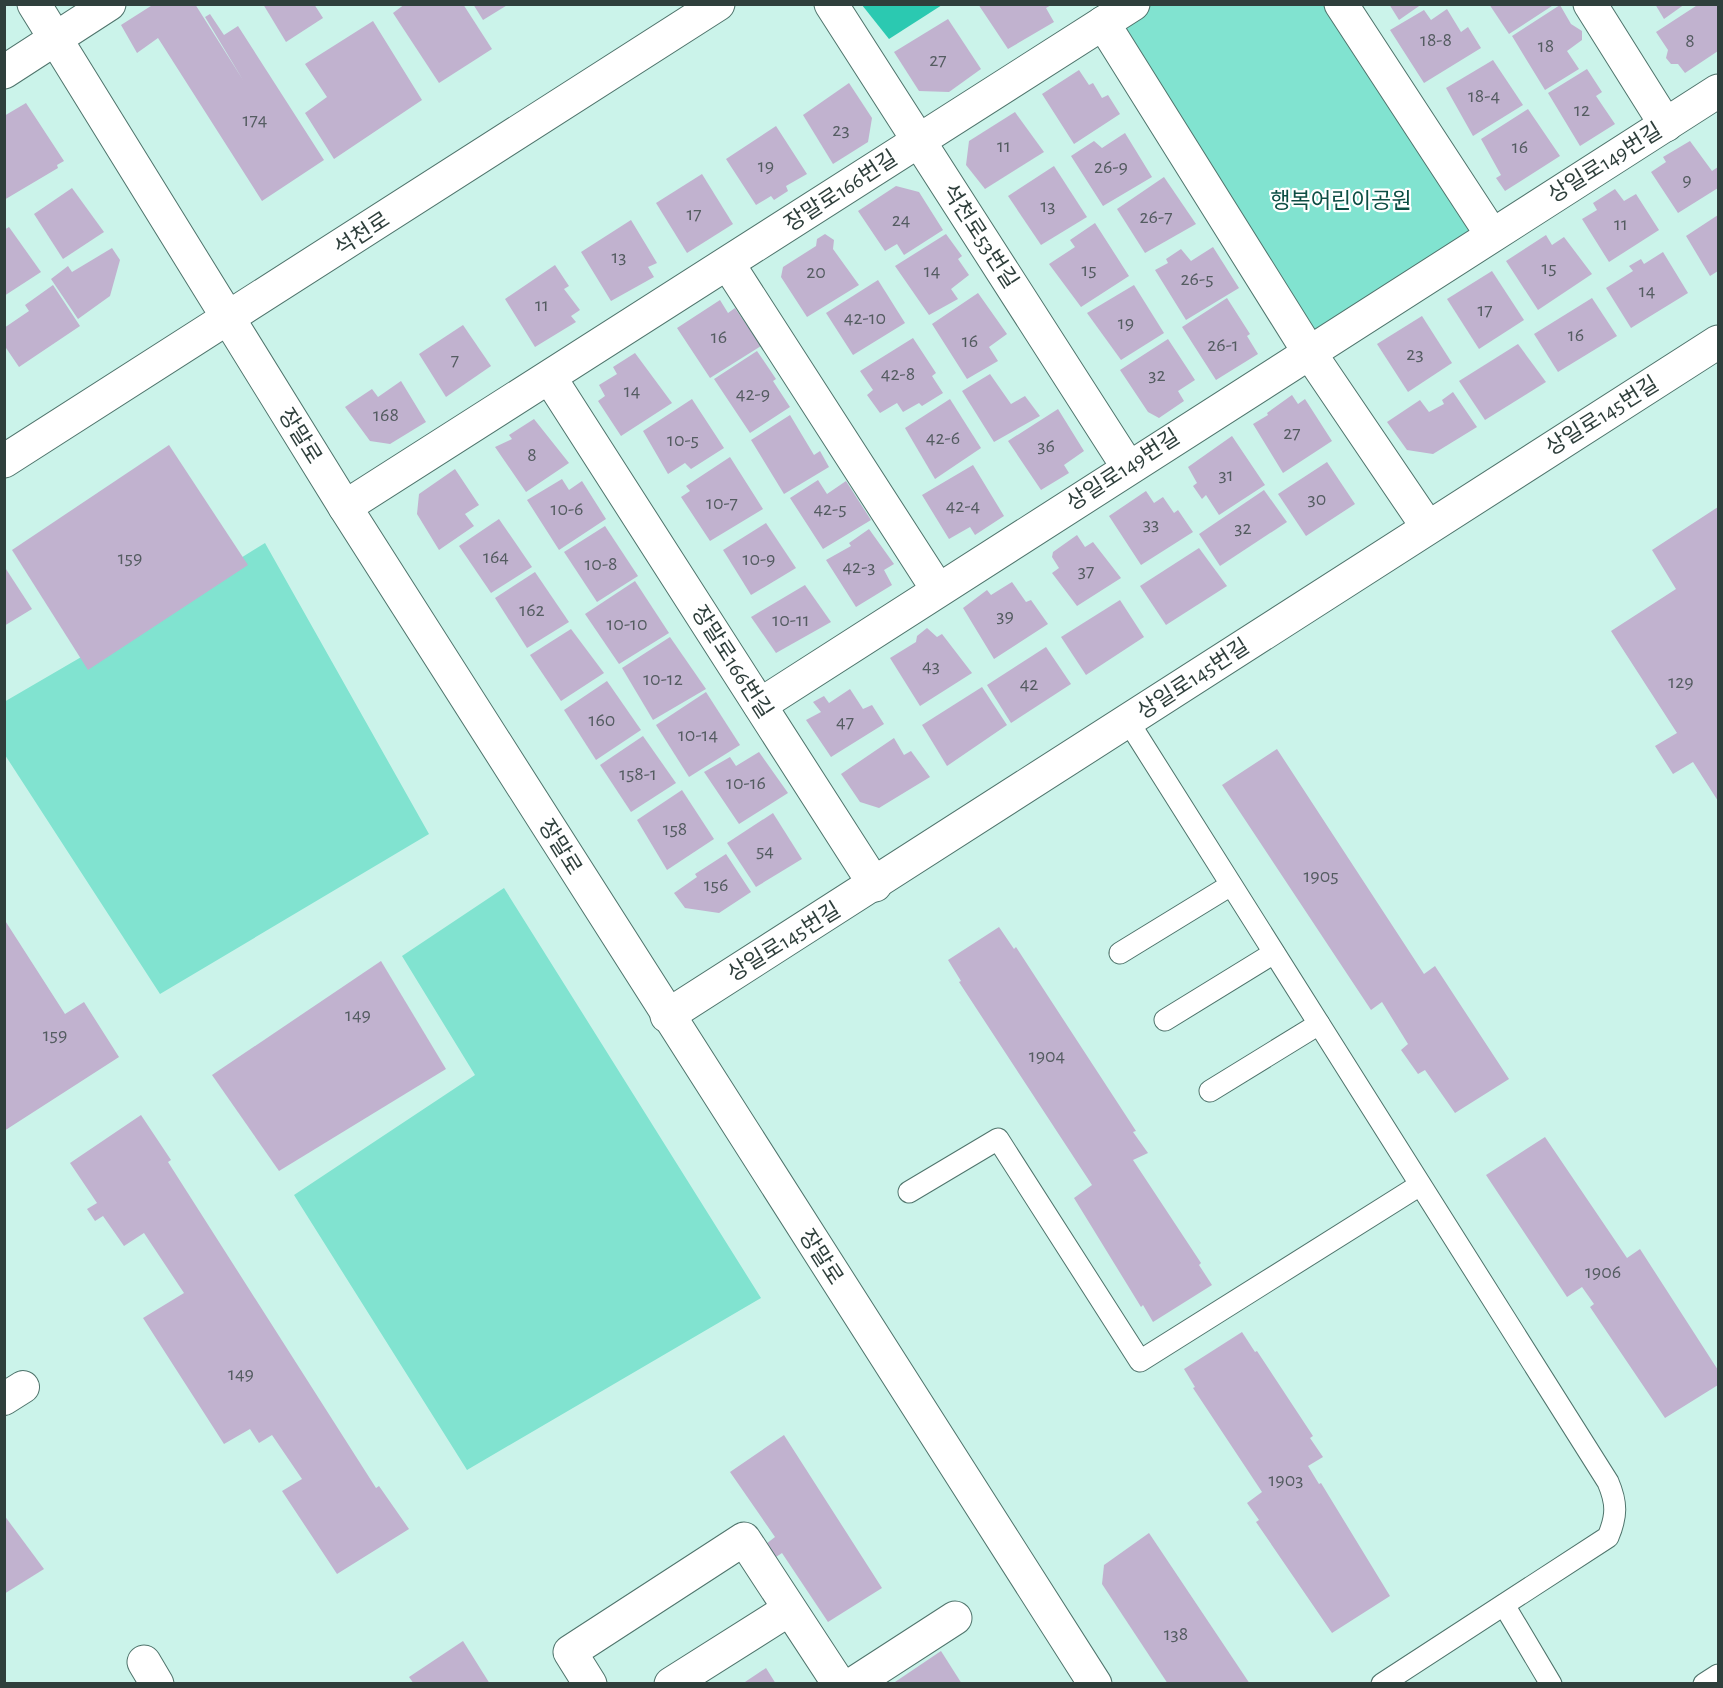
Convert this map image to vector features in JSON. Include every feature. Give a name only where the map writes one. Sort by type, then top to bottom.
[{"type":"street","name":"장말로","points":[[34,4],[227,321],[667,1016],[1095,1683]]},
{"type":"street","points":[[4,72],[109,4]]},
{"type":"street","name":"석천로","points":[[4,461],[227,321],[718,4]]},
{"type":"street","name":"석천로53번길","points":[[831,4],[1128,467]]},
{"type":"street","name":"장말로166번길","points":[[345,507],[1132,4]]},
{"type":"street","points":[[1341,4],[1492,235]]},
{"type":"street","points":[[1590,4],[1666,125]]},
{"type":"street","points":[[1103,23],[1310,352],[1428,526]]},
{"type":"street","name":"상일로149번길","points":[[760,705],[1128,467],[1719,91]]},
{"type":"street","points":[[728,264],[938,590]]},
{"type":"street","name":"상일로145번길","points":[[667,1016],[875,885],[1428,526],[1719,342]]},
{"type":"street","name":"장말로166번길","points":[[550,378],[875,885]]},
{"type":"street","points":[[590,1683],[570,1652],[744,1539],[788,1610],[839,1683]]},
{"type":"street","points":[[671,1683],[788,1610]]},
{"type":"street","points":[[853,1683],[955,1618]]},
{"type":"lane","points":[[1128,721],[1608,1482],[1614,1496],[1617,1516],[1608,1537],[1382,1683]]},
{"type":"lane","points":[[1120,953],[1231,885]]},
{"type":"lane","points":[[1165,1020],[1274,953]]},
{"type":"lane","points":[[1210,1091],[1319,1024]]},
{"type":"lane","points":[[909,1192],[998,1138],[1140,1361],[1420,1185]]},
{"type":"lane","points":[[1504,1605],[1551,1683]]},
{"type":"lane","points":[[1704,1683],[1719,1675]]},
{"type":"green space","points":[[862,5],[942,5],[889,39]]},
{"type":"green space","name":"행복어린이공원","points":[[1133,5],[1341,5],[1492,235],[1309,352],[1103,23]]},
{"type":"green space","points":[[265,543],[429,834],[160,994],[5,755],[4,702],[95,649]]},
{"type":"green space","points":[[504,888],[761,1298],[467,1470],[294,1195],[475,1075],[402,956]]},
{"type":"building","points":[[154,4],[195,4],[243,80],[205,17],[210,14],[224,35],[238,26],[324,160],[262,201],[158,38],[137,53],[121,25]]},
{"type":"building","points":[[263,4],[314,4],[323,18],[286,42]]},
{"type":"building","points":[[405,4],[463,4],[492,49],[439,83],[393,13]]},
{"type":"building","points":[[473,4],[509,4],[483,20]]},
{"type":"building","points":[[978,4],[1053,4],[1046,8],[1054,22],[1008,49]]},
{"type":"building","points":[[1389,4],[1422,4],[1399,20]]},
{"type":"building","points":[[1489,4],[1555,4],[1509,34]]},
{"type":"building","points":[[1655,4],[1685,4],[1664,19]]},
{"type":"building","points":[[1699,4],[1717,4],[1718,51],[1685,73],[1678,64],[1671,64],[1666,58],[1668,50],[1656,32]]},
{"type":"building","points":[[1560,5],[1571,24],[1582,31],[1582,40],[1567,51],[1579,69],[1545,90],[1512,36]]},
{"type":"building","points":[[1447,9],[1461,32],[1468,27],[1481,48],[1424,83],[1390,30],[1424,10],[1431,20]]},
{"type":"building","points":[[948,19],[981,69],[949,92],[919,91],[894,52]]},
{"type":"building","points":[[373,21],[422,100],[334,159],[305,113],[327,97],[305,64]]},
{"type":"building","points":[[1493,60],[1523,105],[1473,136],[1446,88]]},
{"type":"building","points":[[1587,69],[1602,92],[1596,96],[1615,124],[1580,146],[1548,93]]},
{"type":"building","points":[[1079,70],[1089,85],[1093,83],[1102,98],[1108,95],[1120,114],[1074,144],[1042,94]]},
{"type":"building","points":[[849,83],[872,118],[868,142],[833,164],[803,115]]},
{"type":"building","points":[[26,103],[64,161],[57,165],[58,168],[4,200],[4,116]]},
{"type":"building","points":[[1528,109],[1560,156],[1505,191],[1496,178],[1501,175],[1481,139]]},
{"type":"building","points":[[1015,112],[1044,152],[985,189],[966,165],[969,141]]},
{"type":"building","points":[[776,126],[807,174],[786,186],[788,191],[774,200],[771,196],[756,205],[726,159]]},
{"type":"building","points":[[1125,133],[1152,177],[1103,206],[1071,156],[1094,141],[1102,148]]},
{"type":"building","points":[[1690,141],[1712,171],[1718,167],[1718,188],[1678,213],[1651,172],[1666,162],[1663,157]]},
{"type":"building","points":[[1054,166],[1087,217],[1041,245],[1008,196]]},
{"type":"building","points":[[702,174],[733,224],[687,253],[656,203]]},
{"type":"building","points":[[1164,177],[1196,224],[1145,253],[1117,209]]},
{"type":"building","points":[[896,186],[919,192],[943,230],[904,255],[897,244],[885,251],[858,211]]},
{"type":"building","points":[[72,188],[104,232],[63,259],[34,214]]},
{"type":"building","points":[[1615,189],[1624,201],[1636,194],[1659,230],[1609,262],[1582,219],[1597,210],[1593,203]]},
{"type":"building","points":[[1718,215],[1718,271],[1710,276],[1686,236]]},
{"type":"building","points":[[631,220],[657,263],[648,267],[654,277],[611,301],[581,252]]},
{"type":"building","points":[[1095,223],[1129,276],[1081,307],[1049,264],[1075,247],[1070,240]]},
{"type":"building","points":[[9,227],[41,272],[4,296],[4,230]]},
{"type":"building","points":[[825,234],[834,240],[833,249],[859,285],[807,317],[781,277],[783,267],[816,246],[817,239]]},
{"type":"building","points":[[946,234],[962,256],[958,259],[969,275],[951,289],[958,299],[929,315],[895,266]]},
{"type":"building","points":[[1546,235],[1552,245],[1564,237],[1592,274],[1538,310],[1506,261]]},
{"type":"building","points":[[1213,247],[1239,288],[1186,320],[1155,270],[1168,263],[1166,259],[1181,249],[1191,261]]},
{"type":"building","points":[[112,248],[120,260],[110,296],[78,319],[51,279],[68,266],[72,272]]},
{"type":"building","points":[[1663,252],[1688,293],[1631,328],[1606,288],[1633,271],[1629,266],[1641,259],[1644,264]]},
{"type":"building","points":[[555,265],[569,286],[564,289],[580,310],[571,316],[576,322],[535,347],[505,299]]},
{"type":"building","points":[[1492,271],[1524,320],[1479,349],[1447,299]]},
{"type":"building","points":[[878,280],[905,323],[853,355],[826,313]]},
{"type":"building","points":[[53,285],[80,326],[19,367],[4,345],[4,328],[29,311],[25,305]]},
{"type":"building","points":[[1134,285],[1164,333],[1121,360],[1087,313]]},
{"type":"building","points":[[978,293],[1007,334],[989,347],[998,361],[967,379],[932,324]]},
{"type":"building","points":[[1227,298],[1250,334],[1247,336],[1258,354],[1216,380],[1182,327]]},
{"type":"building","points":[[1592,298],[1617,336],[1558,372],[1534,334]]},
{"type":"building","points":[[720,300],[728,313],[735,308],[761,346],[710,378],[677,328]]},
{"type":"building","points":[[1422,316],[1452,363],[1408,392],[1377,344]]},
{"type":"building","points":[[463,325],[491,366],[446,397],[419,354]]},
{"type":"building","points":[[913,338],[936,373],[932,376],[943,393],[922,406],[919,403],[903,412],[897,403],[880,413],[867,395],[873,390],[860,371]]},
{"type":"building","points":[[1168,339],[1195,380],[1178,391],[1184,401],[1159,418],[1148,412],[1120,370]]},
{"type":"building","points":[[1518,344],[1546,382],[1485,420],[1459,381]]},
{"type":"building","points":[[757,351],[776,379],[773,381],[790,407],[750,433],[714,379]]},
{"type":"building","points":[[635,353],[672,403],[621,436],[598,401],[605,396],[599,385],[617,374],[613,367]]},
{"type":"building","points":[[990,374],[1011,404],[1025,396],[1040,416],[994,442],[962,391]]},
{"type":"building","points":[[401,381],[426,422],[390,444],[370,441],[345,407],[372,389],[378,397]]},
{"type":"building","points":[[1453,392],[1477,427],[1433,454],[1407,450],[1387,422],[1420,400],[1429,412],[1444,404],[1442,400]]},
{"type":"building","points":[[1292,395],[1298,404],[1305,399],[1332,441],[1283,473],[1253,424]]},
{"type":"building","points":[[692,399],[724,448],[691,469],[685,463],[668,474],[643,431]]},
{"type":"building","points":[[950,399],[981,448],[935,479],[905,428]]},
{"type":"building","points":[[1058,409],[1084,451],[1064,465],[1069,473],[1041,490],[1008,441]]},
{"type":"building","points":[[790,415],[814,455],[820,451],[829,467],[784,494],[751,440]]},
{"type":"building","points":[[534,419],[569,463],[526,492],[495,447],[512,439],[509,435]]},
{"type":"building","points":[[1232,436],[1265,485],[1219,515],[1206,495],[1202,499],[1193,486],[1197,483],[1188,467]]},
{"type":"building","points":[[169,445],[248,565],[88,670],[12,550]]},
{"type":"building","points":[[730,457],[763,509],[710,541],[681,497],[690,491],[686,486]]},
{"type":"building","points":[[1327,462],[1355,504],[1306,536],[1278,494]]},
{"type":"building","points":[[973,465],[1004,516],[975,535],[970,527],[949,539],[922,495]]},
{"type":"building","points":[[455,469],[479,505],[465,514],[474,526],[439,550],[417,514],[419,494]]},
{"type":"building","points":[[562,479],[569,490],[582,481],[606,519],[559,550],[527,500]]},
{"type":"building","points":[[818,480],[827,494],[846,481],[871,520],[823,549],[790,498]]},
{"type":"building","points":[[1264,490],[1287,522],[1220,566],[1199,534]]},
{"type":"building","points":[[1146,491],[1154,503],[1163,497],[1174,513],[1178,510],[1193,532],[1141,565],[1109,516]]},
{"type":"building","points":[[1718,507],[1718,801],[1693,762],[1673,774],[1655,746],[1677,733],[1611,631],[1676,589],[1652,550]]},
{"type":"building","points":[[499,519],[532,567],[491,593],[459,546]]},
{"type":"building","points":[[766,523],[796,568],[751,595],[723,550]]},
{"type":"building","points":[[605,526],[638,576],[597,602],[564,552]]},
{"type":"building","points":[[869,529],[894,564],[884,570],[892,585],[856,607],[826,560],[851,546],[849,543]]},
{"type":"building","points":[[1077,535],[1085,547],[1093,542],[1121,578],[1077,606],[1052,573],[1059,568],[1052,557],[1053,552]]},
{"type":"building","points":[[1199,548],[1227,586],[1166,625],[1140,586]]},
{"type":"building","points":[[4,566],[32,609],[4,626]]},
{"type":"building","points":[[535,572],[569,622],[527,648],[495,598]]},
{"type":"building","points":[[635,581],[669,633],[619,664],[585,614]]},
{"type":"building","points":[[1012,582],[1026,602],[1031,600],[1048,624],[994,659],[963,608],[987,590],[991,595]]},
{"type":"building","points":[[805,585],[831,622],[776,653],[751,617]]},
{"type":"building","points":[[1120,600],[1144,637],[1086,675],[1061,637]]},
{"type":"building","points":[[927,628],[937,637],[942,634],[972,673],[920,706],[890,658],[916,642],[917,636]]},
{"type":"building","points":[[571,629],[604,673],[561,701],[530,655]]},
{"type":"building","points":[[670,637],[706,689],[653,720],[622,668]]},
{"type":"building","points":[[1046,647],[1071,684],[1011,723],[987,685]]},
{"type":"building","points":[[607,681],[641,730],[596,760],[564,710]]},
{"type":"building","points":[[982,687],[1007,725],[947,766],[922,725]]},
{"type":"building","points":[[850,689],[863,709],[872,705],[884,724],[831,757],[806,720],[821,712],[813,702],[824,696],[829,703]]},
{"type":"building","points":[[706,692],[740,745],[689,777],[656,725]]},
{"type":"building","points":[[643,736],[676,783],[631,812],[600,765]]},
{"type":"building","points":[[894,738],[904,755],[911,751],[930,777],[879,808],[860,802],[841,774]]},
{"type":"building","points":[[1277,749],[1424,974],[1435,966],[1509,1079],[1455,1113],[1425,1070],[1418,1074],[1401,1050],[1408,1044],[1382,1002],[1371,1010],[1222,785]]},
{"type":"building","points":[[759,752],[788,793],[739,824],[704,772],[730,757],[736,766]]},
{"type":"building","points":[[682,790],[714,839],[667,870],[637,820]]},
{"type":"building","points":[[773,813],[802,859],[756,887],[727,843]]},
{"type":"building","points":[[726,854],[751,892],[719,913],[685,908],[674,893],[697,877],[695,874]]},
{"type":"building","points":[[4,919],[65,1014],[84,1002],[119,1057],[4,1131]]},
{"type":"building","points":[[999,927],[1014,949],[1016,947],[1136,1131],[1133,1132],[1148,1153],[1133,1160],[1201,1263],[1199,1265],[1212,1285],[1153,1322],[1143,1305],[1141,1307],[1074,1198],[1092,1185],[959,982],[961,981],[948,960]]},
{"type":"building","points":[[381,961],[446,1069],[279,1171],[212,1075]]},
{"type":"building","points":[[141,1115],[171,1160],[168,1162],[376,1488],[379,1486],[409,1529],[337,1574],[282,1491],[302,1479],[272,1435],[259,1443],[250,1429],[224,1444],[143,1318],[184,1293],[144,1233],[124,1246],[103,1216],[95,1221],[87,1209],[97,1203],[70,1163]]},
{"type":"building","points":[[1545,1137],[1627,1258],[1640,1249],[1718,1370],[1718,1385],[1665,1418],[1590,1307],[1594,1304],[1582,1287],[1567,1297],[1486,1175]]},
{"type":"building","points":[[1242,1332],[1313,1436],[1310,1438],[1323,1457],[1308,1466],[1319,1484],[1321,1483],[1390,1596],[1332,1633],[1256,1522],[1259,1520],[1247,1503],[1262,1492],[1193,1388],[1195,1387],[1184,1369]]},
{"type":"building","points":[[784,1435],[882,1588],[828,1622],[782,1553],[776,1557],[766,1544],[775,1537],[730,1472]]},
{"type":"building","points":[[4,1515],[44,1569],[4,1594]]},
{"type":"building","points":[[1149,1533],[1250,1684],[1168,1684],[1102,1584],[1104,1565]]},
{"type":"building","points":[[463,1641],[490,1684],[414,1684],[409,1677]]},
{"type":"building","points":[[941,1651],[962,1684],[892,1684]]},
{"type":"building","points":[[766,1668],[776,1684],[742,1684]]}]
